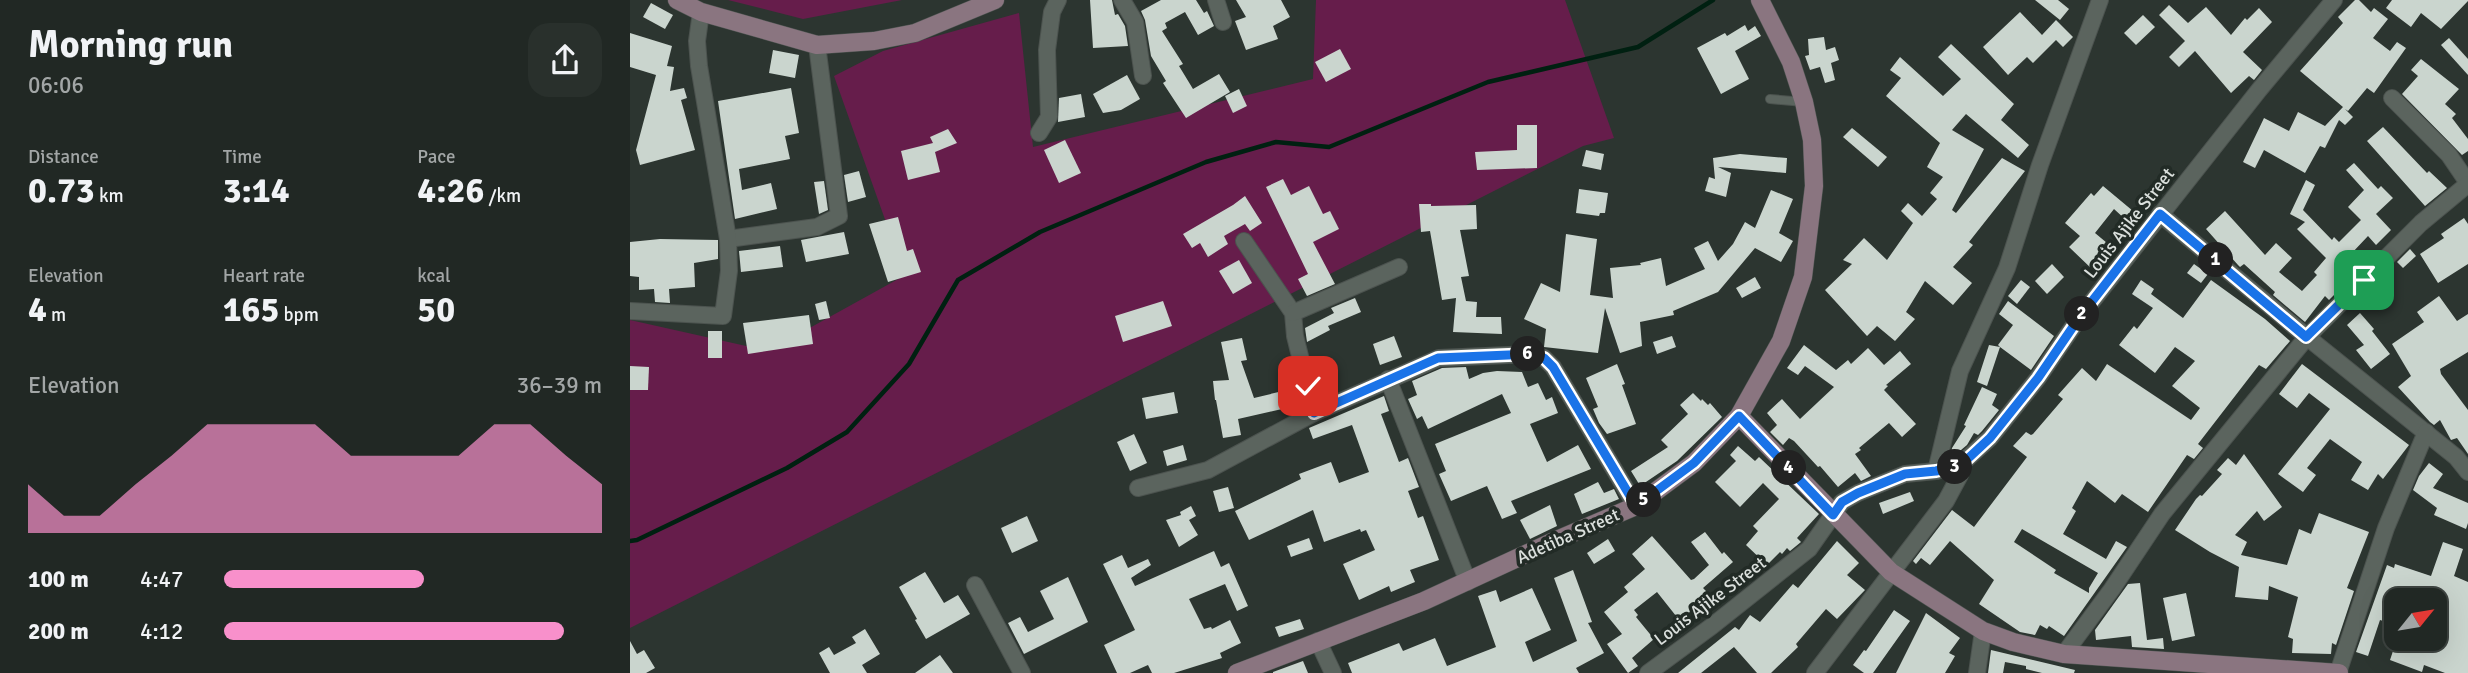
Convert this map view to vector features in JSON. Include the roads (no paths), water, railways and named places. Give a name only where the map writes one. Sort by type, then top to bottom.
[{"type":"street","points":[[677,0],[701,12],[817,45],[874,41],[915,33],[995,0]]},
{"type":"street","points":[[1039,133],[1049,117],[1047,50],[1052,12],[1058,0]]},
{"type":"street","points":[[1122,0],[1135,22],[1143,76]]},
{"type":"street","points":[[1216,0],[1223,22]]},
{"type":"street","name":"Adetiba Street","points":[[1237,673],[1468,582],[1636,506],[1694,463],[1739,416],[1781,341],[1803,277],[1814,186],[1812,140],[1804,102],[1791,62],[1760,0]]},
{"type":"street","points":[[1936,471],[1960,371],[2007,268],[2100,0]]},
{"type":"street","name":"Louis Ajike Street","points":[[1648,673],[1809,549],[1842,502],[1905,474],[1961,465],[1990,438],[2160,214],[2334,0]]},
{"type":"street","points":[[630,311],[723,316],[729,271],[728,239],[699,66],[697,41],[701,12]]},
{"type":"street","points":[[728,239],[817,227],[839,216],[817,45]]},
{"type":"street","points":[[2064,654],[2162,514],[2306,337],[2421,223],[2468,183],[2449,155],[2392,98]]},
{"type":"street","points":[[2160,214],[2306,337],[2456,457],[2468,472]]},
{"type":"street","points":[[1244,241],[1293,313],[1294,336],[1314,413]]},
{"type":"street","points":[[1293,313],[1399,267]]},
{"type":"street","points":[[1138,488],[1208,470],[1314,413],[1438,358],[1530,354],[1544,358],[1553,367],[1636,506]]},
{"type":"street","points":[[1388,379],[1468,582]]},
{"type":"street","points":[[1739,416],[1891,572],[1983,631],[2013,642],[2064,654],[2339,673],[2386,528],[2426,432]]},
{"type":"street","points":[[1815,673],[1946,501],[1960,475],[1961,465]]},
{"type":"street","points":[[975,585],[1022,673]]},
{"type":"street","points":[[1977,673],[1983,631]]},
{"type":"street","points":[[1318,641],[1334,673]]},
{"type":"lane","points":[[1770,99],[1804,102]]},
{"type":"waterway","points":[[630,541],[787,468],[847,432],[909,364],[958,280],[1040,232],[1206,162],[1276,142],[1329,147],[1488,82],[1638,47],[1713,0]]}]
